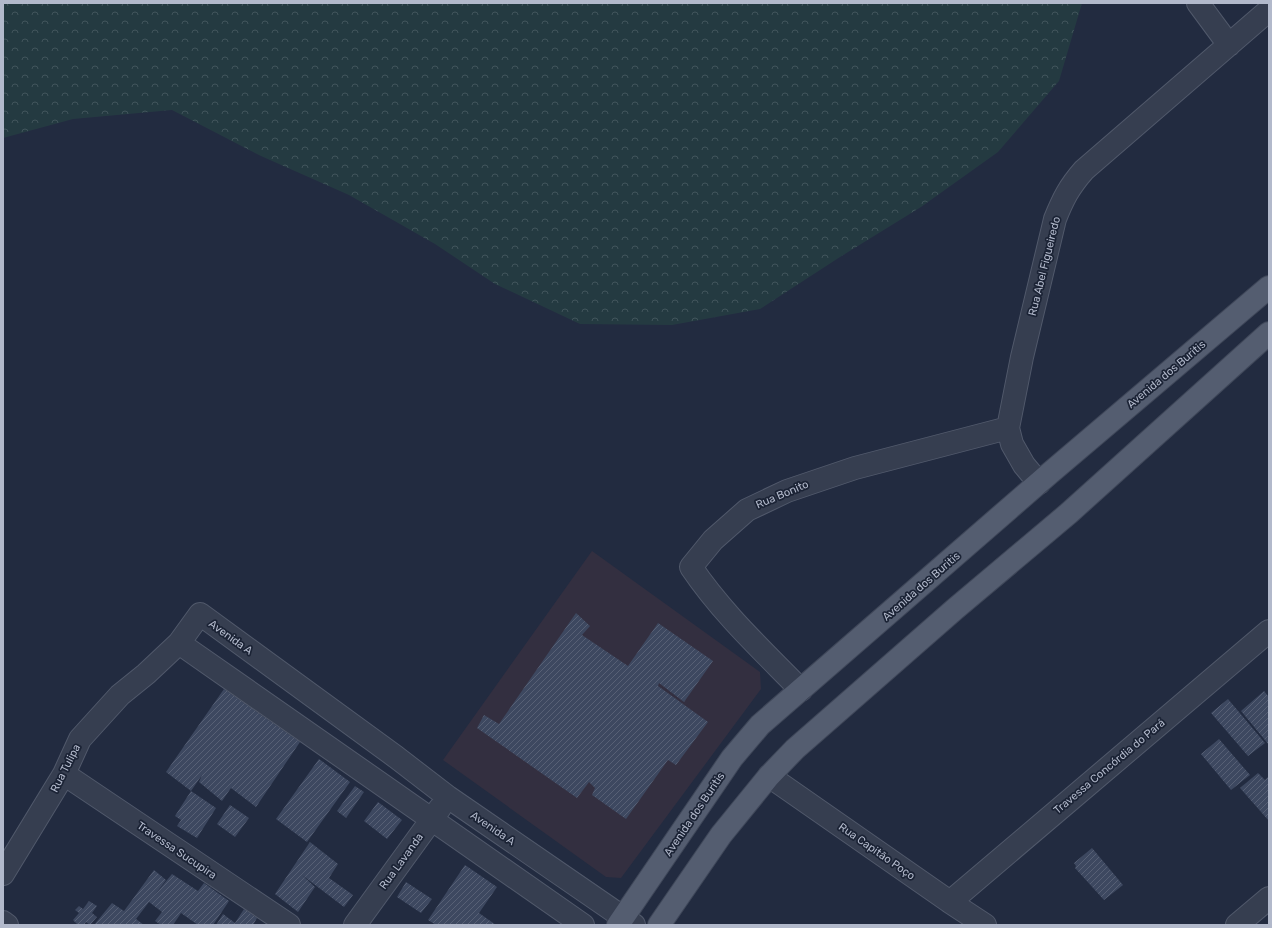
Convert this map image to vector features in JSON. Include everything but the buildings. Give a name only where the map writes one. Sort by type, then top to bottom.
[{"type":"main road","name":"Avenida dos Buritis","points":[[625,922],[732,758],[760,725],[1269,287]]},
{"type":"main road","points":[[659,925],[721,835],[769,776],[794,749],[1069,513],[1269,334]]},
{"type":"street","points":[[1198,3],[1229,45]]},
{"type":"street","name":"Rua Abel Figueiredo","points":[[1040,483],[1024,464],[1012,444],[1008,428],[1022,357],[1055,219],[1061,203],[1070,186],[1084,170],[1269,10]]},
{"type":"street","name":"Rua Bonito","points":[[801,690],[747,636],[714,599],[691,567],[713,540],[747,510],[787,491],[855,468],[1008,428]]},
{"type":"street","name":"Avenida A","points":[[179,643],[200,614],[396,757],[448,798],[625,922]]},
{"type":"street","name":"Travessa Concórdia do Pará","points":[[950,902],[1269,631]]},
{"type":"street","points":[[179,643],[583,925]]},
{"type":"street","name":"Rua Tulipa","points":[[3,874],[64,774],[80,740],[120,694],[146,674],[179,643]]},
{"type":"street","name":"Travessa Sucupira","points":[[64,774],[289,925]]},
{"type":"street","name":"Rua Capitão Poço","points":[[769,776],[985,925]]},
{"type":"street","name":"Rua Lavanda","points":[[355,925],[448,798]]},
{"type":"street","points":[[1237,925],[1269,898]]},
{"type":"street","points":[[3,922],[7,925]]},
{"type":"shaded area","points":[[592,551],[760,672],[761,689],[621,878],[606,877],[443,760]]},
{"type":"green space","points":[[3,3],[1082,3],[1059,81],[998,152],[921,207],[760,309],[672,325],[580,324],[495,284],[435,244],[349,195],[261,156],[172,110],[73,119],[3,138]]}]
